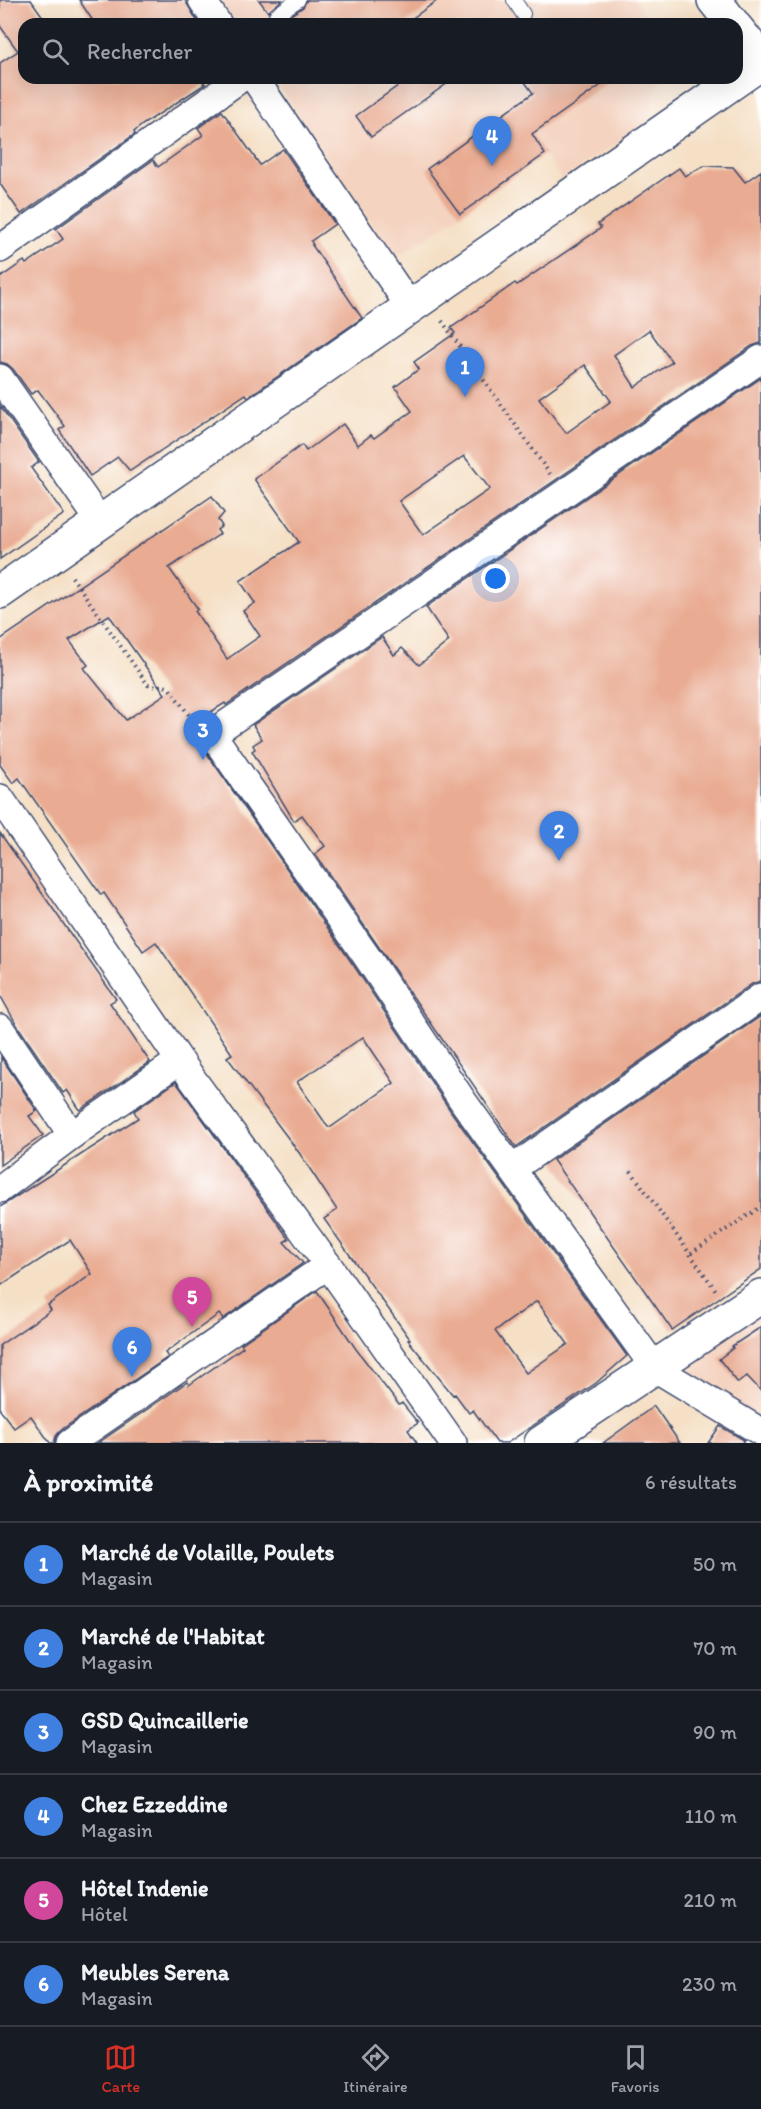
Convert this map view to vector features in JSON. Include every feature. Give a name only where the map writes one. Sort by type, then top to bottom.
[{"type":"street","points":[[202,0],[214,18]]},
{"type":"street","points":[[714,0],[728,18]]},
{"type":"street","points":[[743,37],[761,61],[743,74]]},
{"type":"street","points":[[0,249],[233,84]]},
{"type":"street","points":[[258,84],[417,302]]},
{"type":"street","points":[[0,592],[728,84]]},
{"type":"street","points":[[761,359],[212,734],[367,957],[465,1104],[655,1368],[761,1432]]},
{"type":"street","points":[[0,378],[101,523]]},
{"type":"street","points":[[0,798],[179,1061],[328,1265],[453,1443]]},
{"type":"street","points":[[512,1169],[761,997]]},
{"type":"street","points":[[0,1028],[72,1135]]},
{"type":"street","points":[[0,1189],[72,1135],[179,1061]]},
{"type":"street","points":[[70,1443],[328,1265]]},
{"type":"street","points":[[541,1443],[761,1296]]},
{"type":"lane","points":[[276,15],[298,0]]},
{"type":"lane","points":[[514,0],[524,14]]},
{"type":"path","points":[[417,302],[564,494]]},
{"type":"path","points":[[56,554],[148,685],[156,687],[162,685],[169,688],[195,723],[212,734]]},
{"type":"path","points":[[631,1171],[691,1253],[732,1315]]},
{"type":"path","points":[[691,1253],[759,1208],[761,1211]]},
{"type":"shaded area","points":[[220,0],[635,0],[648,18],[232,18]]},
{"type":"shaded area","points":[[277,84],[657,84],[647,122],[562,180],[513,108],[428,169],[460,215],[395,258]]},
{"type":"shaded area","points":[[761,1310],[761,1424],[668,1370]]},
{"type":"building","points":[[0,0],[31,0],[44,18],[18,18],[18,51],[0,26]]},
{"type":"building","points":[[79,0],[185,0],[196,18],[91,18]]},
{"type":"building","points":[[259,0],[282,0],[268,12]]},
{"type":"building","points":[[307,0],[438,0],[412,18],[286,18],[303,7]]},
{"type":"building","points":[[18,51],[18,84],[205,84],[142,125],[134,132],[135,134],[21,214],[0,184],[0,63]]},
{"type":"building","points":[[401,84],[446,84],[371,137],[356,116]]},
{"type":"building","points":[[526,84],[603,84],[532,134],[545,154],[460,214],[427,169],[533,93]]},
{"type":"building","points":[[222,111],[260,165],[283,149],[335,224],[311,241],[312,245],[362,318],[248,397],[246,394],[130,471],[118,457],[90,476],[59,430],[65,426],[38,390],[31,394],[13,369],[0,362],[0,278],[24,261],[26,264],[63,239],[56,229],[153,160],[158,167],[203,135],[198,128]]},
{"type":"building","points":[[704,166],[733,167],[745,182],[761,171],[761,343],[752,346],[226,705],[225,703],[188,726],[354,966],[452,1113],[627,1356],[596,1383],[507,1443],[497,1443],[473,1410],[469,1413],[408,1340],[410,1339],[324,1219],[337,1210],[300,1154],[227,1057],[232,1054],[156,942],[143,951],[104,893],[101,895],[19,778],[13,783],[0,765],[0,640],[212,496],[224,513],[218,520],[222,526],[217,530],[220,534],[169,568],[198,609],[195,611],[227,659],[260,636],[243,611],[255,603],[240,581],[299,542],[254,479],[302,445],[306,451],[343,424],[358,445],[371,435],[374,438],[412,411],[395,387],[419,369],[414,362],[455,333],[451,328],[515,283],[517,285],[601,228],[598,224],[679,168],[685,176]],"holes":[[[649,330],[672,362],[635,387],[614,355]],[[585,365],[611,401],[566,433],[539,398]],[[464,456],[490,489],[423,535],[399,501]],[[109,615],[165,694],[126,720],[84,668],[88,665],[69,640]],[[363,1037],[394,1083],[328,1127],[297,1082]],[[537,1301],[568,1344],[526,1373],[495,1331]]]},
{"type":"building","points":[[761,378],[761,981],[752,984],[516,1147],[315,854],[325,846],[302,815],[294,821],[252,751],[255,749],[253,745],[262,739],[253,725],[382,637],[394,655],[402,648],[419,665],[449,641],[426,607]]},
{"type":"building","points":[[0,406],[39,462],[31,468],[64,514],[0,559]]},
{"type":"building","points":[[0,833],[116,999],[110,1003],[150,1062],[80,1110],[67,1090],[63,1093],[17,1025],[0,995]]},
{"type":"building","points":[[761,1016],[761,1269],[672,1330],[553,1160]]},
{"type":"building","points":[[1,1057],[37,1111],[29,1116],[43,1135],[0,1165]]},
{"type":"building","points":[[176,1082],[289,1239],[284,1242],[303,1263],[223,1319],[219,1314],[165,1353],[168,1357],[61,1430],[54,1443],[50,1443],[31,1416],[14,1428],[0,1410],[0,1345],[51,1310],[48,1305],[92,1274],[70,1240],[0,1286],[0,1207],[138,1118],[134,1111]]},
{"type":"building","points":[[317,1291],[356,1349],[399,1405],[402,1403],[418,1423],[408,1430],[417,1443],[98,1443],[187,1382],[189,1385],[243,1347],[241,1344]]},
{"type":"building","points":[[761,1327],[761,1391],[747,1376],[738,1383],[719,1359],[733,1348],[732,1346]]},
{"type":"building","points":[[654,1406],[680,1443],[603,1443]]},
{"type":"building","points":[[720,1426],[744,1440],[742,1443],[708,1443]]},
{"type":"place","name":"Chez Ezzeddine","points":[[492,166]]},
{"type":"place","name":"Marché de Volaille, Poulets","points":[[465,397]]},
{"type":"place","name":"GSD Quincaillerie","points":[[203,760]]},
{"type":"place","name":"Marché de l'Habitat","points":[[559,861]]},
{"type":"place","name":"Hôtel Indenie","points":[[192,1327]]},
{"type":"place","name":"Meubles Serena","points":[[132,1377]]}]
